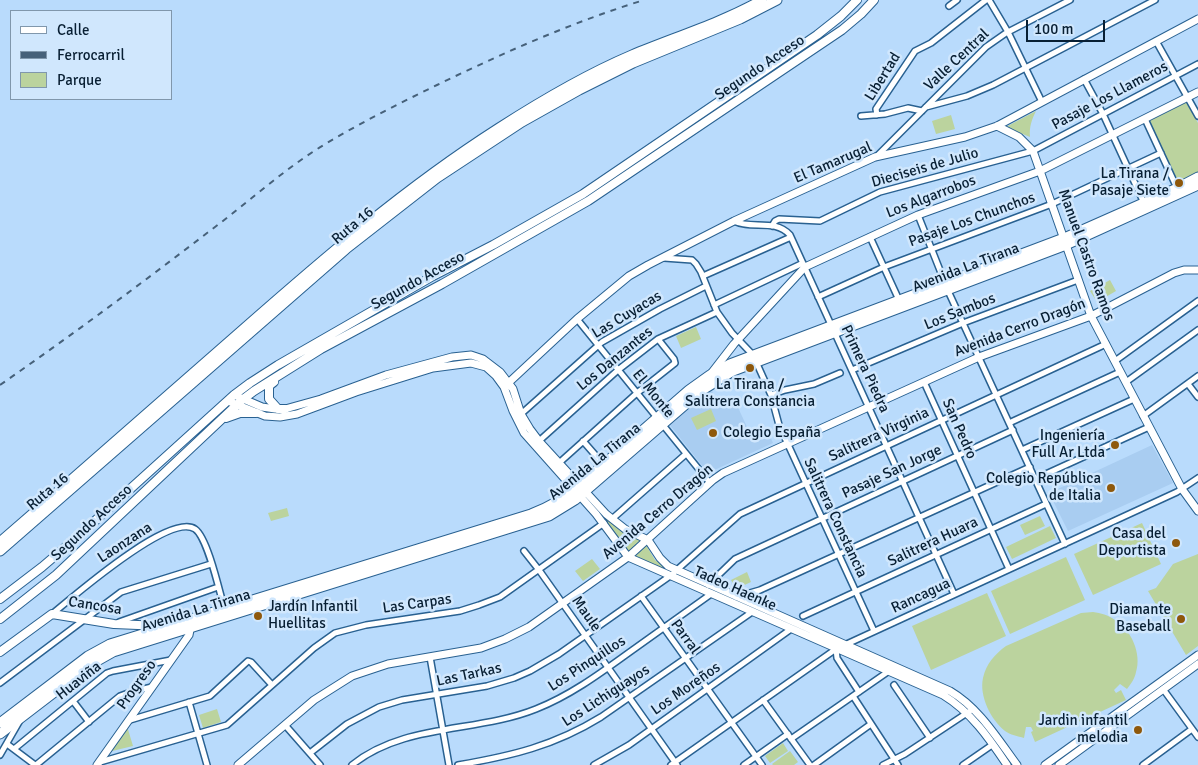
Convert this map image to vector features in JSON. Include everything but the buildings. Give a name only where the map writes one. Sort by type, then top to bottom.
[{"type":"highway","name":"Ruta 16","points":[[0,542],[329,254],[432,172],[518,116],[576,83],[630,56],[736,13],[762,0]]},
{"type":"highway","name":"Ruta 16","points":[[0,551],[346,249],[436,178],[516,126],[579,90],[633,63],[740,19],[777,0]]},
{"type":"highway","name":"Avenida La Tirana","points":[[1065,241],[1198,177]]},
{"type":"highway","name":"Avenida La Tirana","points":[[0,734],[105,655],[190,623],[531,514],[580,491],[659,421],[689,390],[730,364],[755,358],[1065,241],[1198,185]]},
{"type":"highway","name":"Avenida La Tirana","points":[[833,329],[899,300],[946,286]]},
{"type":"highway","name":"Avenida La Tirana","points":[[580,491],[604,465],[659,421],[708,386],[755,358]]},
{"type":"highway","name":"Avenida La Tirana","points":[[0,723],[95,651],[164,626],[190,623]]},
{"type":"main road","name":"Segundo Acceso","points":[[0,599],[76,538],[231,398],[268,371],[343,327],[595,187],[818,35],[857,0]]},
{"type":"main road","name":"Segundo Acceso","points":[[0,619],[56,575],[239,403],[330,344],[442,284],[600,193],[842,30],[874,0]]},
{"type":"main road","points":[[285,409],[278,409],[273,404],[269,399],[268,389],[295,366]]},
{"type":"main road","points":[[220,422],[240,413],[256,414]]},
{"type":"main road","name":"Cancosa","points":[[52,614],[114,624],[164,626]]},
{"type":"main road","name":"Laonzana","points":[[0,652],[52,614]]},
{"type":"street","points":[[949,6],[957,0]]},
{"type":"street","points":[[988,0],[1008,32],[1024,69],[1042,102]]},
{"type":"street","name":"Libertad","points":[[877,115],[876,109],[912,55],[988,0]]},
{"type":"street","name":"Valle Central","points":[[876,158],[986,47],[1008,32],[1070,0]]},
{"type":"street","points":[[861,116],[877,115],[908,108],[924,109],[980,91],[1155,0]]},
{"type":"street","name":"El Tamarugal","points":[[508,386],[577,320],[629,276],[661,258],[734,221],[876,158],[965,137],[997,126],[1198,19]]},
{"type":"street","points":[[1156,41],[1198,116]]},
{"type":"street","name":"Pasaje Los Llameros","points":[[1033,151],[1198,64]]},
{"type":"street","points":[[1084,79],[1103,114],[1144,203]]},
{"type":"street","name":"Los Algarrobos","points":[[710,375],[719,361],[804,265],[918,215],[1040,170],[1113,136],[1198,92]]},
{"type":"street","points":[[1145,119],[1177,188]]},
{"type":"street","name":"Manuel Castro Ramos","points":[[997,126],[1019,137],[1033,151],[1091,316],[1182,489],[1198,511]]},
{"type":"street","name":"Dieciseis de Julio","points":[[772,226],[779,219],[820,221],[880,192],[1033,151]]},
{"type":"street","name":"Pasaje Los Chunchos","points":[[818,297],[884,266],[1052,204],[1161,154]]},
{"type":"street","points":[[918,215],[946,286],[1065,544]]},
{"type":"street","points":[[703,276],[791,237],[783,229],[772,226],[745,225],[734,221]]},
{"type":"street","name":"Primera Piedra","points":[[791,237],[954,594]]},
{"type":"street","points":[[870,237],[899,300]]},
{"type":"street","name":"Salitrera Constancia","points":[[661,258],[692,260],[703,276],[717,312],[755,358],[771,395],[777,420],[787,444],[874,631]]},
{"type":"street","points":[[714,305],[804,265]]},
{"type":"street","name":"Avenida Cerro Dragón","points":[[238,765],[321,694],[352,676],[388,664],[473,650],[497,643],[529,627],[628,557],[723,473],[979,357],[1091,316],[1174,272],[1198,270]]},
{"type":"street","name":"Los Sambos","points":[[852,370],[963,323],[1078,280]]},
{"type":"street","name":"Las Cuyacas","points":[[521,414],[598,345],[622,329],[706,286]]},
{"type":"street","points":[[1115,361],[1198,301]]},
{"type":"street","name":"Los Danzantes","points":[[539,441],[618,370],[658,339],[717,312]]},
{"type":"street","name":"El Monte","points":[[577,320],[710,483]]},
{"type":"street","points":[[1126,382],[1198,330]]},
{"type":"street","points":[[559,463],[637,393],[675,363],[658,339]]},
{"type":"street","name":"Salitrera Virginia","points":[[676,571],[740,514],[1106,344]]},
{"type":"street","points":[[239,403],[268,409],[285,409],[321,399],[386,375],[452,357],[471,355],[483,359],[500,372],[508,386]]},
{"type":"street","points":[[231,398],[256,414],[273,417],[298,414],[356,392],[433,368],[471,362],[486,367],[508,386]]},
{"type":"street","points":[[771,395],[814,384],[840,372]]},
{"type":"street","points":[[1009,423],[1120,372]]},
{"type":"street","points":[[1144,416],[1198,376]]},
{"type":"street","name":"San Pedro","points":[[924,382],[1009,569]]},
{"type":"street","points":[[1188,384],[1198,397]]},
{"type":"street","name":"Tadeo Haenke","points":[[508,386],[530,429],[559,463],[628,557],[943,696],[970,711],[1007,765]]},
{"type":"street","name":"Tadeo Haenke","points":[[508,386],[513,412],[524,433],[580,491],[612,519],[648,540],[664,562],[676,571],[950,691],[1017,764]]},
{"type":"street","points":[[1022,450],[1134,399]]},
{"type":"street","points":[[1035,479],[1149,427]]},
{"type":"street","name":"Pasaje San Jorge","points":[[708,585],[735,559],[1012,430]]},
{"type":"street","points":[[583,441],[604,465]]},
{"type":"street","points":[[612,519],[686,454]]},
{"type":"street","points":[[736,597],[757,592],[1030,467]]},
{"type":"street","name":"Rancagua","points":[[675,764],[836,649],[1182,489],[1198,478]]},
{"type":"street","name":"Salitrera Huara","points":[[803,616],[1046,504]]},
{"type":"street","name":"Las Carpas","points":[[98,763],[229,723],[335,633],[361,626],[449,613],[474,607],[500,597],[604,523]]},
{"type":"street","name":"Laonzana","points":[[52,614],[106,571],[151,539],[180,527],[191,527],[201,535],[212,564],[226,612]]},
{"type":"street","name":"Maule","points":[[524,551],[652,728],[675,764]]},
{"type":"street","points":[[0,683],[124,590],[212,564]]},
{"type":"street","name":"Las Tarkas","points":[[310,753],[340,728],[371,710],[396,702],[487,686],[514,678],[549,660],[676,571]]},
{"type":"street","points":[[114,624],[218,587]]},
{"type":"street","name":"Los Pinquillos","points":[[352,765],[367,754],[390,742],[497,721],[537,709],[576,689],[711,594]]},
{"type":"street","name":"Parral","points":[[641,596],[762,765]]},
{"type":"street","name":"Los Lichiguayos","points":[[458,765],[506,757],[552,743],[589,725],[752,612]]},
{"type":"street","name":"Progreso","points":[[98,763],[189,635],[190,623]]},
{"type":"street","name":"Los Moreños","points":[[594,765],[618,752],[791,629]]},
{"type":"street","points":[[836,649],[837,658],[859,692]]},
{"type":"street","points":[[1062,762],[1198,655]]},
{"type":"street","points":[[430,657],[449,765]]},
{"type":"street","name":"Huaviña","points":[[14,749],[107,673],[171,660]]},
{"type":"street","points":[[129,720],[210,696],[248,661],[272,685]]},
{"type":"street","points":[[1045,765],[1062,762],[1163,689],[1197,668]]},
{"type":"street","points":[[744,765],[889,672]]},
{"type":"street","points":[[894,685],[930,738]]},
{"type":"street","points":[[7,744],[35,765],[124,694],[153,686]]},
{"type":"street","points":[[1163,689],[1198,737]]},
{"type":"street","points":[[853,696],[898,765]]},
{"type":"street","points":[[763,700],[810,765]]},
{"type":"street","points":[[73,701],[89,722]]},
{"type":"street","points":[[189,702],[207,765]]},
{"type":"street","points":[[883,765],[930,738],[970,711]]},
{"type":"street","points":[[0,755],[23,716]]},
{"type":"street","points":[[814,765],[871,724]]},
{"type":"street","points":[[285,725],[320,765]]},
{"type":"street","points":[[1143,765],[1192,729]]},
{"type":"street","points":[[962,765],[992,745]]},
{"type":"shaded area","name":"Colegio España","points":[[712,391],[720,408],[735,401],[754,442],[770,436],[773,443],[708,473],[669,424]]},
{"type":"shaded area","name":"Colegio República de Italia","points":[[1152,445],[1173,483],[1068,531],[1049,493]]},
{"type":"green space","points":[[1187,101],[1198,123],[1198,172],[1178,182],[1148,121]]},
{"type":"green space","points":[[1036,111],[1031,123],[1030,137],[1013,130],[1002,129]]},
{"type":"green space","points":[[951,115],[955,129],[936,134],[932,121]]},
{"type":"green space","points":[[1110,280],[1116,291],[1097,302],[1090,291]]},
{"type":"green space","points":[[696,327],[701,339],[681,348],[676,336]]},
{"type":"green space","points":[[711,409],[716,421],[697,430],[691,418]]},
{"type":"green space","points":[[587,496],[609,520],[642,541],[628,553],[619,539],[584,499]]},
{"type":"green space","points":[[287,508],[289,516],[271,521],[268,513]]},
{"type":"green space","points":[[1040,516],[1045,526],[1025,535],[1020,525]]},
{"type":"green space","points":[[1142,523],[1161,564],[1093,595],[1074,554]]},
{"type":"green space","points":[[1050,526],[1056,538],[1012,559],[1006,547]]},
{"type":"green space","points":[[646,545],[655,560],[666,568],[665,570],[633,557]]},
{"type":"green space","name":"Diamante Baseball","points":[[1198,554],[1198,646],[1186,655],[1148,591],[1156,588],[1173,564]]},
{"type":"green space","points":[[1066,557],[1085,600],[1010,634],[991,591]]},
{"type":"green space","points":[[592,559],[600,569],[583,581],[575,571]]},
{"type":"green space","points":[[747,572],[751,582],[736,589],[731,580]]},
{"type":"green space","points":[[987,593],[1006,636],[931,670],[912,626]]},
{"type":"green space","points":[[1093,612],[1112,618],[1121,624],[1134,643],[1138,658],[1135,676],[1127,689],[1120,684],[1114,690],[1116,693],[1121,690],[1126,700],[1035,742],[1031,727],[1026,727],[1024,738],[1005,731],[995,721],[987,707],[983,692],[983,678],[991,660],[1006,646],[1081,613]]},
{"type":"green space","points":[[217,709],[221,722],[203,728],[199,715]]},
{"type":"green space","points":[[127,726],[133,746],[108,752]]},
{"type":"green space","points":[[783,743],[788,751],[770,763],[765,756]]},
{"type":"green space","points":[[790,751],[798,762],[794,765],[772,764]]},
{"type":"railway","points":[[0,385],[107,309],[282,174],[327,143],[395,106],[488,61],[539,38],[644,0]]},
{"type":"place","name":"La Tirana / Pasaje Siete","points":[[1179,183]]},
{"type":"place","name":"La Tirana / Salitrera Constancia","points":[[750,368]]},
{"type":"place","name":"Colegio España","points":[[713,433]]},
{"type":"place","name":"Ingeniería Full Ar Ltda","points":[[1115,445]]},
{"type":"place","name":"Colegio República de Italia","points":[[1111,488]]},
{"type":"place","name":"Casa del Deportista","points":[[1176,543]]},
{"type":"place","name":"Jardín Infantil Huellitas","points":[[258,616]]},
{"type":"place","name":"Diamante Baseball","points":[[1181,619]]},
{"type":"place","name":"Jardin infantil melodia","points":[[1138,730]]}]
